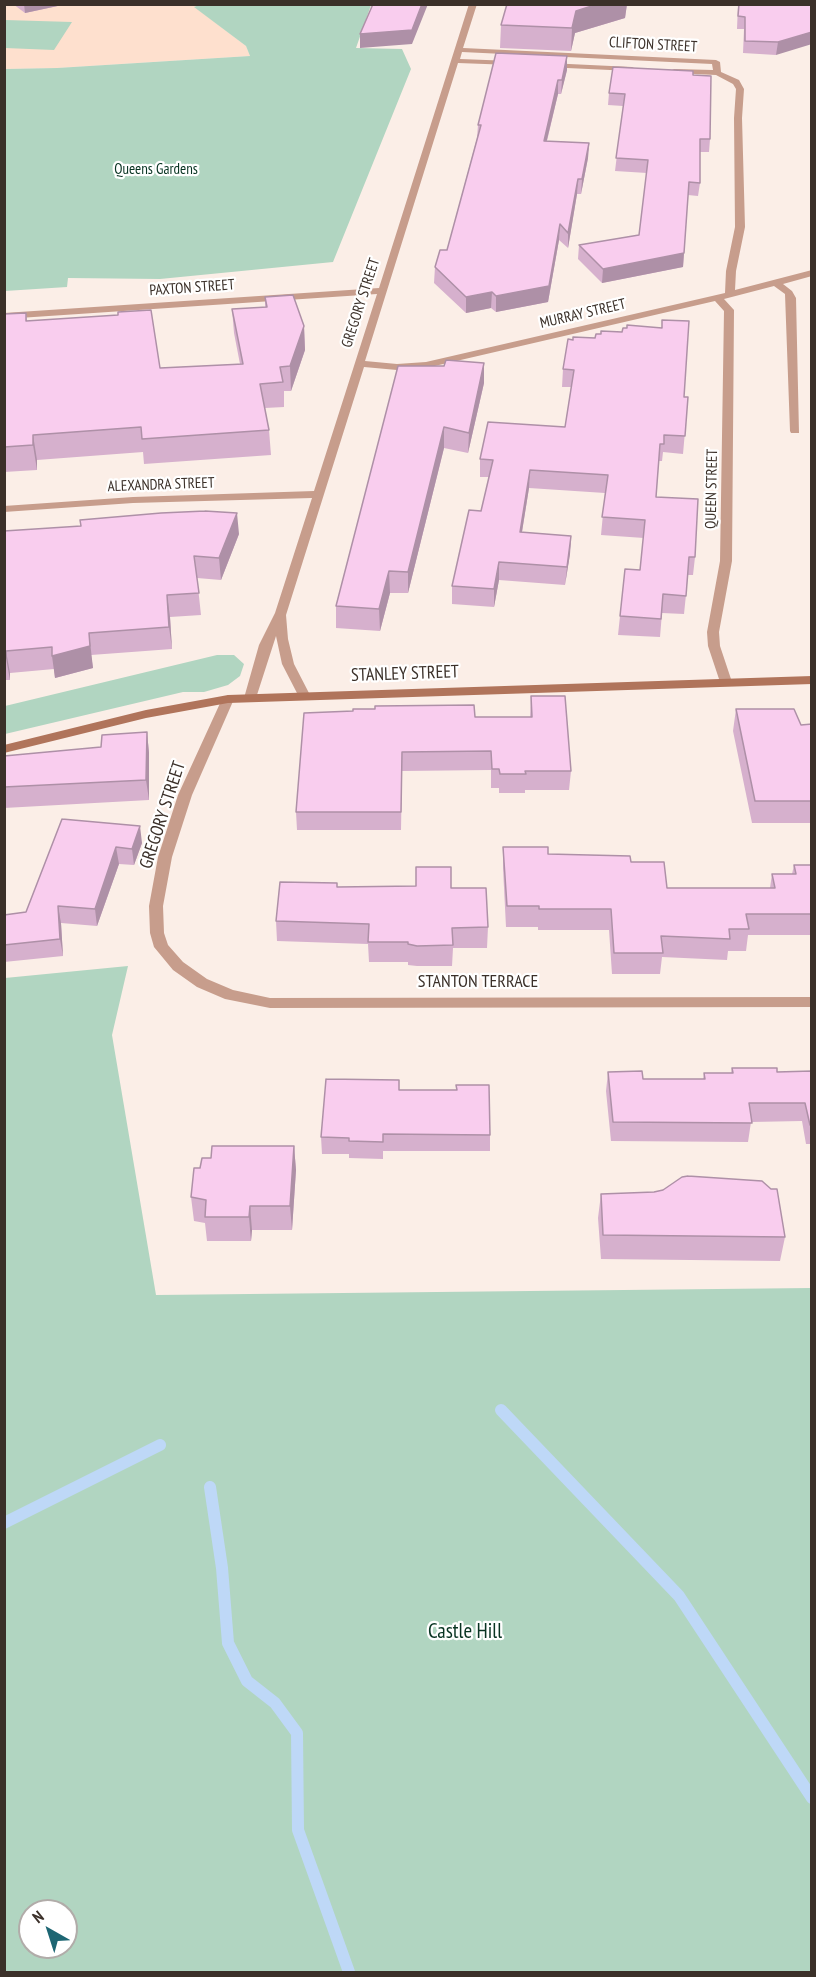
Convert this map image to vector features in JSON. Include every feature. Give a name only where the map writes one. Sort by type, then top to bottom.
[{"type":"main road","name":"STANLEY STREET","points":[[4,749],[169,709],[228,699],[812,680]]},
{"type":"street","name":"GREGORY STREET","points":[[250,698],[265,645],[281,613],[473,4]]},
{"type":"street","name":"CLIFTON STREET","points":[[459,50],[716,62],[717,73],[659,70]]},
{"type":"street","points":[[456,61],[518,63]]},
{"type":"street","name":"CLIFTON STREET","points":[[541,64],[647,69]]},
{"type":"street","points":[[717,73],[736,82],[740,89],[738,118],[740,227],[731,271],[730,295]]},
{"type":"street","name":"MURRAY STREET","points":[[359,364],[397,367],[426,365],[777,284],[812,273]]},
{"type":"street","points":[[777,284],[789,293],[791,298],[795,431]]},
{"type":"street","name":"PAXTON STREET","points":[[4,316],[382,291]]},
{"type":"street","name":"QUEEN STREET","points":[[717,298],[729,309],[726,561],[713,632],[714,646],[726,682]]},
{"type":"street","name":"ALEXANDRA STREET","points":[[4,509],[133,500],[319,494]]},
{"type":"street","name":"GREGORY STREET","points":[[281,613],[284,651],[291,672],[304,695]]},
{"type":"street","name":"GREGORY STREET","points":[[161,947],[157,933],[156,906],[165,857],[185,795],[228,699]]},
{"type":"street","name":"STANTON TERRACE","points":[[161,947],[178,966],[202,983],[230,995],[270,1003],[812,1002]]},
{"type":"shaded area","points":[[4,5],[199,5],[195,7],[246,46],[250,56],[5,69]]},
{"type":"green space","name":"Queens Gardens","points":[[199,5],[371,5],[356,48],[402,49],[411,69],[333,262],[160,279],[68,278],[67,287],[5,291],[5,69],[250,56],[246,46],[194,7]]},
{"type":"green space","points":[[5,20],[72,22],[54,50],[5,48]]},
{"type":"green space","points":[[217,655],[234,655],[244,664],[240,676],[228,685],[204,692],[183,692],[5,734],[5,706]]},
{"type":"green space","name":"Castle Hill","points":[[128,966],[112,1035],[156,1295],[811,1288],[811,1972],[5,1972],[5,978]]},
{"type":"building","points":[[373,4],[422,4],[412,30],[360,34]]},
{"type":"building","points":[[507,4],[598,4],[576,11],[572,28],[501,25]]},
{"type":"building","points":[[739,4],[812,4],[812,32],[778,42],[745,41],[745,17],[738,16]]},
{"type":"building","points":[[496,53],[567,56],[562,80],[558,80],[544,141],[589,143],[582,179],[578,179],[568,233],[560,224],[549,286],[496,296],[492,292],[466,297],[435,267],[440,250],[447,250],[481,125],[478,125]]},
{"type":"building","points":[[613,67],[693,71],[693,75],[711,76],[710,139],[700,139],[700,183],[689,182],[684,253],[603,269],[579,245],[639,235],[648,160],[616,158],[625,94],[609,93]]},
{"type":"building","points":[[293,295],[304,326],[290,366],[280,367],[283,382],[260,384],[269,430],[142,439],[141,427],[33,435],[33,445],[4,447],[4,314],[26,313],[26,321],[118,315],[118,312],[151,310],[160,368],[243,364],[232,309],[267,307],[265,297]]},
{"type":"building","points":[[662,320],[689,321],[684,397],[688,397],[685,436],[664,435],[664,444],[660,444],[656,497],[698,499],[695,557],[689,557],[686,596],[663,594],[661,619],[620,616],[625,569],[640,570],[645,520],[602,517],[608,475],[530,470],[520,532],[571,536],[567,567],[499,562],[494,589],[452,586],[469,510],[481,511],[493,460],[480,459],[488,422],[565,427],[574,370],[563,369],[568,339],[573,340],[573,337],[595,338],[596,334],[601,334],[601,331],[622,332],[627,325],[662,328]]},
{"type":"building","points":[[446,360],[484,363],[469,433],[444,427],[408,572],[389,571],[379,609],[336,606],[398,366],[444,366]]},
{"type":"building","points":[[205,511],[237,513],[219,558],[194,556],[199,593],[167,595],[169,627],[89,633],[90,646],[52,656],[52,647],[6,651],[6,658],[4,658],[4,531],[81,526],[80,520]]},
{"type":"building","points":[[531,696],[565,696],[571,771],[525,771],[526,774],[500,774],[499,769],[492,769],[491,751],[402,752],[401,812],[296,812],[304,713],[375,709],[375,706],[474,705],[475,717],[532,717]]},
{"type":"building","points":[[736,709],[794,709],[801,725],[812,724],[812,801],[755,801]]},
{"type":"building","points":[[147,732],[146,780],[4,787],[4,756],[101,747],[102,735]]},
{"type":"building","points":[[62,819],[140,826],[132,849],[116,847],[95,909],[58,906],[60,939],[4,945],[4,915],[26,912]]},
{"type":"building","points":[[503,847],[548,847],[548,854],[630,856],[631,862],[664,862],[667,888],[775,888],[772,874],[796,874],[794,865],[812,865],[812,914],[746,914],[749,929],[729,929],[730,939],[661,936],[663,953],[614,953],[611,909],[539,909],[539,906],[507,906]]},
{"type":"building","points":[[416,867],[451,867],[451,888],[486,888],[488,927],[452,928],[453,945],[417,946],[408,944],[408,942],[368,942],[369,924],[276,921],[280,882],[337,883],[337,887],[416,886]]},
{"type":"building","points":[[732,1068],[777,1068],[777,1072],[812,1071],[812,1125],[810,1125],[805,1103],[749,1103],[752,1123],[613,1122],[608,1072],[642,1071],[643,1079],[705,1079],[704,1073],[733,1073]]},
{"type":"building","points":[[326,1079],[399,1080],[399,1090],[457,1090],[456,1085],[489,1085],[490,1135],[383,1134],[383,1142],[321,1137]]},
{"type":"building","points":[[212,1146],[294,1146],[290,1206],[250,1206],[249,1217],[205,1217],[206,1200],[191,1197],[194,1168],[200,1168],[202,1158],[211,1158]]},
{"type":"building","points":[[682,1177],[762,1181],[771,1189],[777,1189],[785,1237],[603,1235],[601,1194],[654,1192],[663,1190]]},
{"type":"waterway","points":[[501,1410],[679,1596],[812,1798]]},
{"type":"waterway","points":[[4,1523],[160,1445]]},
{"type":"waterway","points":[[210,1487],[222,1568],[228,1643],[247,1681],[275,1703],[297,1733],[298,1830],[349,1972]]}]
